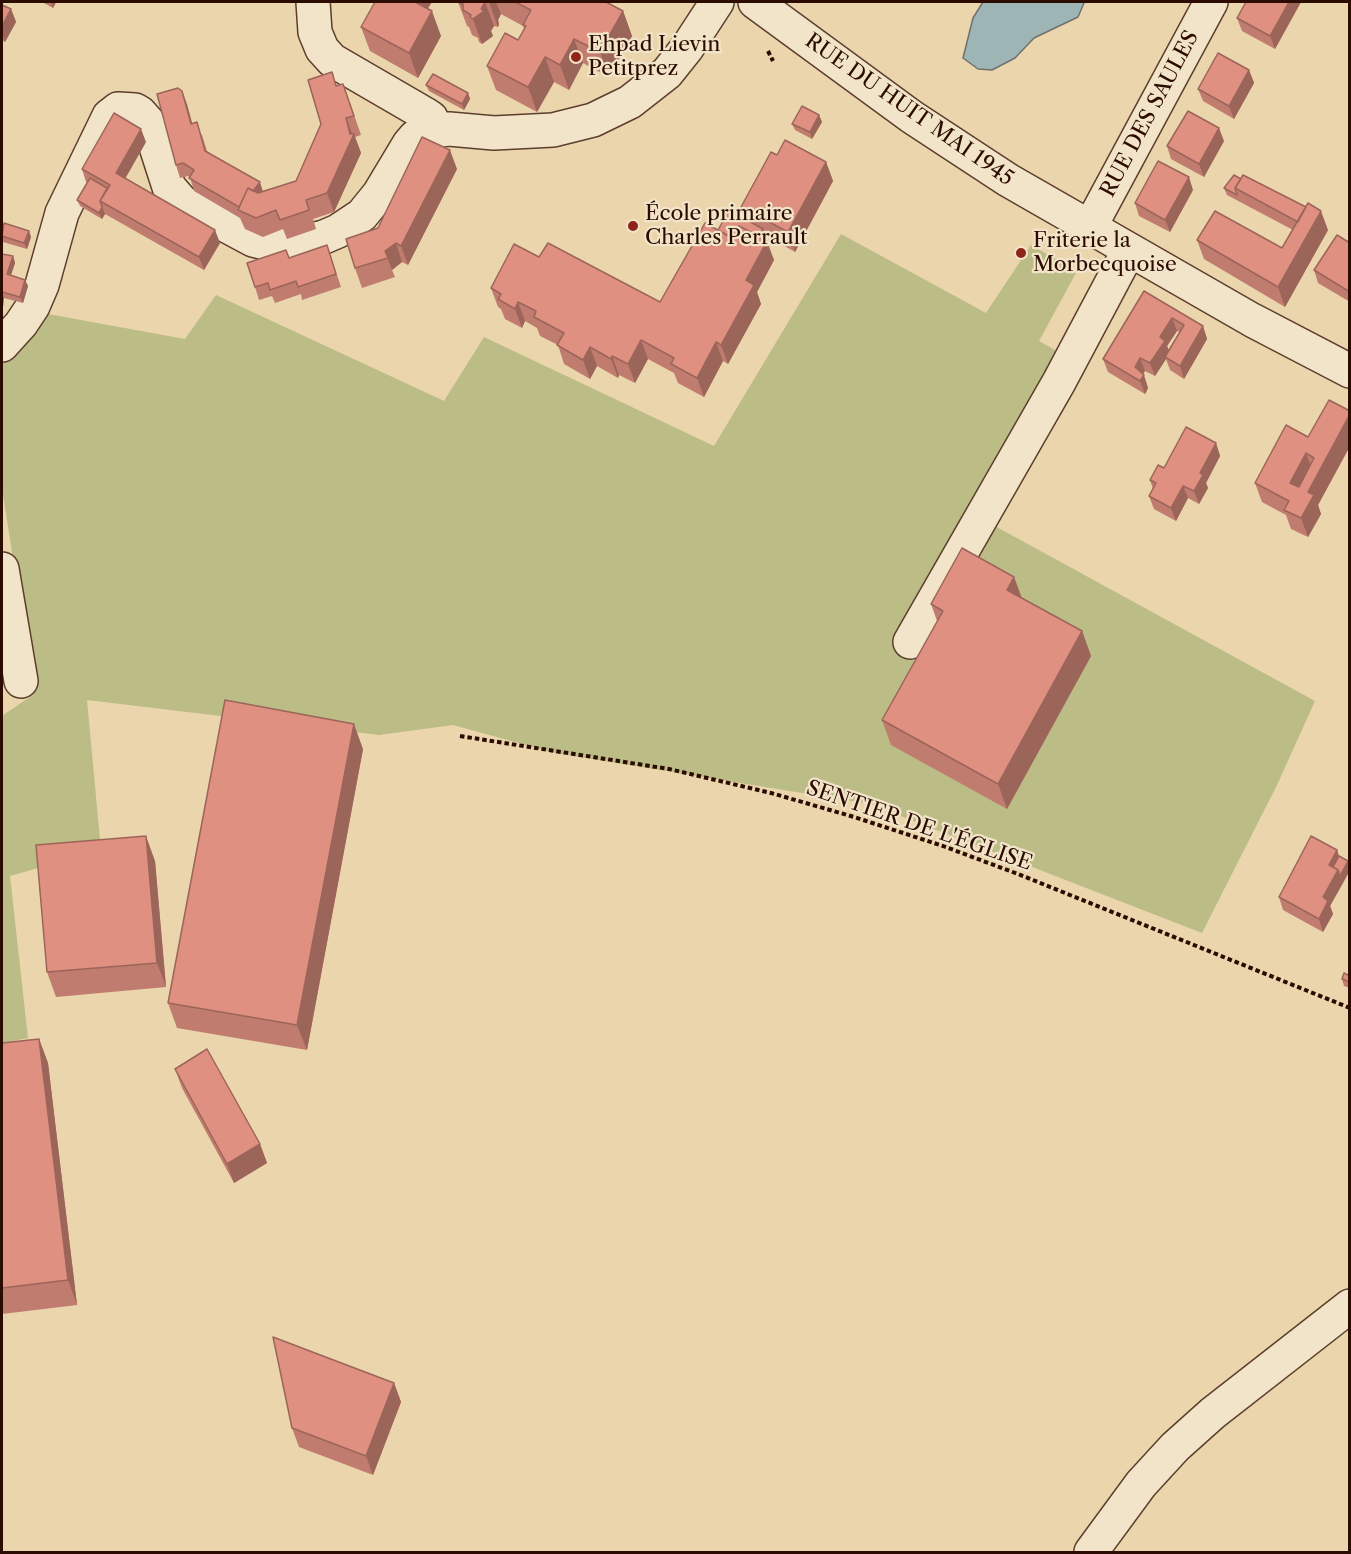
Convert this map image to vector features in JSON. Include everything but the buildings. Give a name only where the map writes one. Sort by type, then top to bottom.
[{"type":"street","points":[[313,2],[315,32],[322,49],[332,60],[431,118],[435,129]]},
{"type":"street","points":[[2,345],[21,324],[38,297],[62,213],[109,116],[118,109],[135,110],[141,113],[148,122],[170,187],[182,202],[253,240],[273,245],[312,241],[352,224],[362,215],[379,194],[415,137],[435,129],[504,133],[553,130],[573,127],[612,112],[644,92],[667,73],[687,48],[717,2]]},
{"type":"street","name":"RUE DU HUIT MAI 1945","points":[[755,2],[932,131],[1008,180],[1277,334],[1350,371]]},
{"type":"street","name":"RUE DES SAULES","points":[[1090,227],[1211,2]]},
{"type":"street","points":[[910,642],[1059,382],[1129,250]]},
{"type":"street","points":[[2,569],[21,681]]},
{"type":"street","points":[[1091,1552],[1141,1484],[1175,1447],[1213,1413],[1350,1306]]},
{"type":"path","name":"SENTIER DE L'ÉGLISE","points":[[460,736],[669,769],[771,793],[854,817],[943,846],[1018,874],[1350,1008]]},
{"type":"green space","points":[[841,234],[986,313],[1031,245],[1077,271],[1039,341],[1064,355],[993,525],[1315,701],[1277,785],[1202,933],[870,804],[555,753],[453,725],[379,735],[87,700],[101,850],[10,876],[28,1038],[2,1043],[2,716],[34,694],[2,488],[2,365],[37,312],[185,339],[216,295],[444,401],[484,337],[714,446]]},
{"type":"water","points":[[983,2],[1084,3],[1078,17],[1034,38],[1015,58],[992,70],[978,69],[963,58],[973,18]]},
{"type":"place","name":"Ehpad Lievin Petitprez","points":[[576,57]]},
{"type":"place","name":"École primaire Charles Perrault","points":[[633,226]]},
{"type":"place","name":"Friterie la Morbecquoise","points":[[1021,253]]}]
